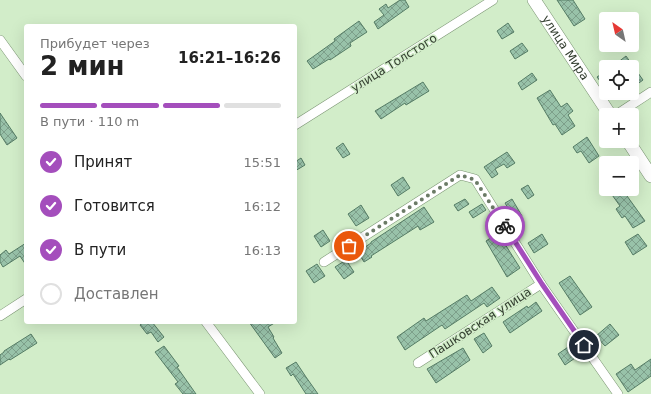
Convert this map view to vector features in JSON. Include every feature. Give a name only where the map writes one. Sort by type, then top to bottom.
[{"type":"main road","name":"улица Мира","points":[[534,0],[605,108]]},
{"type":"main road","points":[[633,148],[651,176]]},
{"type":"street","name":"улица Толстого","points":[[297,124],[493,0]]},
{"type":"street","points":[[0,40],[24,73]]},
{"type":"street","points":[[627,108],[651,92]]},
{"type":"street","name":"Пашковская улица","points":[[324,262],[460,175],[475,180],[542,284],[618,394]]},
{"type":"street","name":"Пашковская улица","points":[[418,363],[542,284]]},
{"type":"street","points":[[0,316],[24,299]]},
{"type":"street","points":[[208,324],[260,394]]},
{"type":"building","points":[[400,0],[405,0],[409,7],[378,29],[374,22],[384,15],[379,9],[386,4],[388,8]]},
{"type":"building","points":[[557,0],[573,0],[585,19],[574,26]]},
{"type":"building","points":[[359,21],[367,32],[350,43],[351,46],[313,69],[307,61],[335,41],[334,39]]},
{"type":"building","points":[[508,23],[514,32],[502,39],[497,31]]},
{"type":"building","points":[[522,43],[528,51],[515,59],[510,51]]},
{"type":"building","points":[[626,56],[629,60],[621,60]]},
{"type":"building","points":[[532,73],[537,80],[522,90],[518,83]]},
{"type":"building","points":[[639,74],[643,80],[639,83]]},
{"type":"building","points":[[423,82],[429,91],[406,105],[405,103],[381,119],[375,111]]},
{"type":"building","points":[[550,90],[561,107],[567,103],[573,111],[568,115],[575,126],[562,135],[555,124],[553,125],[537,98]]},
{"type":"building","points":[[0,113],[17,138],[7,145],[0,134]]},
{"type":"building","points":[[587,137],[599,156],[589,163],[581,151],[577,153],[573,147]]},
{"type":"building","points":[[343,143],[350,154],[343,158],[336,148]]},
{"type":"building","points":[[507,152],[515,163],[507,168],[504,164],[495,169],[498,174],[492,178],[484,167]]},
{"type":"building","points":[[301,158],[305,165],[297,170],[297,161]]},
{"type":"building","points":[[403,177],[410,188],[398,196],[391,185]]},
{"type":"building","points":[[528,185],[534,195],[528,199],[521,189]]},
{"type":"building","points":[[613,196],[627,196],[645,221],[633,228],[625,216],[622,218],[616,209],[620,206]]},
{"type":"building","points":[[465,199],[469,204],[458,211],[454,205]]},
{"type":"building","points":[[512,199],[522,216],[515,220],[505,203]]},
{"type":"building","points":[[482,204],[486,210],[473,218],[469,212]]},
{"type":"building","points":[[361,205],[369,218],[356,226],[348,214]]},
{"type":"building","points":[[424,207],[434,222],[420,230],[418,226],[364,262],[358,252]]},
{"type":"building","points":[[323,230],[330,241],[321,247],[314,236]]},
{"type":"building","points":[[498,233],[520,268],[507,277],[486,241]]},
{"type":"building","points":[[542,234],[548,244],[534,253],[528,243]]},
{"type":"building","points":[[638,234],[647,246],[633,255],[625,242]]},
{"type":"building","points":[[24,244],[24,262],[20,256],[3,267],[0,262],[0,255],[6,250],[9,254]]},
{"type":"building","points":[[346,260],[354,272],[344,279],[335,267]]},
{"type":"building","points":[[317,264],[325,276],[314,283],[306,271]]},
{"type":"building","points":[[570,276],[592,307],[580,315],[559,283]]},
{"type":"building","points":[[492,287],[500,298],[487,307],[484,303],[445,329],[442,325],[405,350],[397,337],[424,318],[426,321],[467,295],[471,301]]},
{"type":"building","points":[[536,302],[542,311],[510,333],[503,322],[527,306],[528,308]]},
{"type":"building","points":[[154,324],[164,337],[158,342],[151,332],[147,334],[140,325]]},
{"type":"building","points":[[250,324],[273,324],[268,327],[282,353],[275,358]]},
{"type":"building","points":[[610,324],[619,335],[605,346],[596,336]]},
{"type":"building","points":[[484,333],[492,346],[483,353],[474,339]]},
{"type":"building","points":[[31,334],[37,343],[0,365],[0,355],[4,351]]},
{"type":"building","points":[[571,345],[578,356],[565,365],[558,354]]},
{"type":"building","points":[[164,346],[179,366],[177,367],[196,394],[183,394],[175,384],[178,382],[155,352]]},
{"type":"building","points":[[463,348],[470,360],[436,383],[427,369]]},
{"type":"building","points":[[651,359],[651,376],[628,392],[616,374],[631,364],[635,370]]},
{"type":"building","points":[[296,362],[318,394],[306,394],[293,374],[291,376],[286,368]]},
{"type":"way so far","points":[[349,246],[460,175],[475,180],[505,226]]},
{"type":"route","points":[[505,226],[542,284],[584,345]]}]
